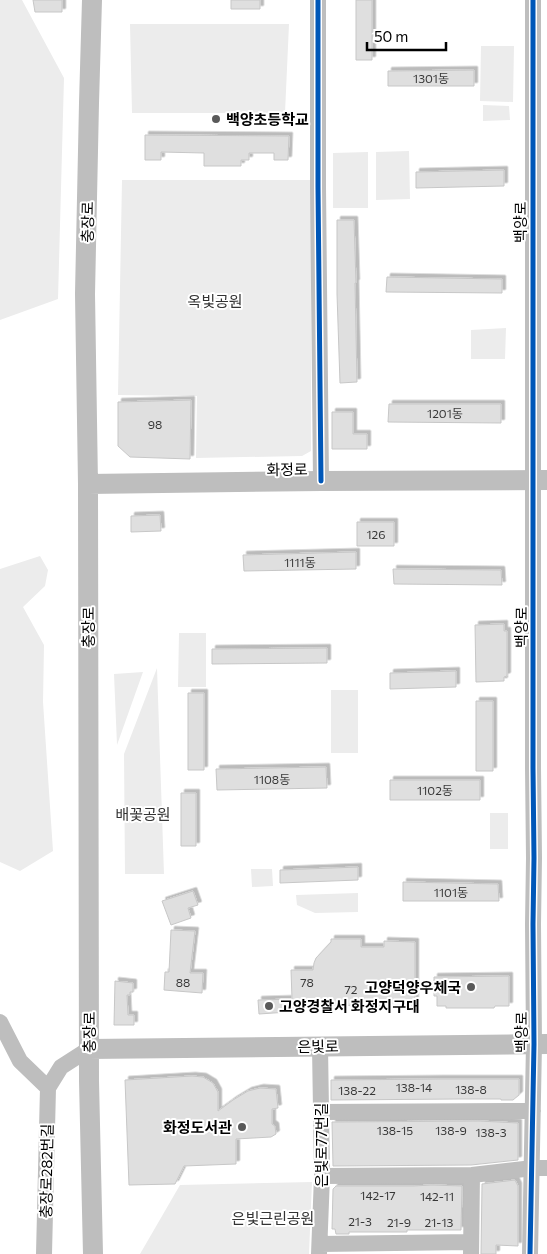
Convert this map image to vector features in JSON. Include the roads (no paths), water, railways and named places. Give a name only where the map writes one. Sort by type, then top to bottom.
[{"type":"main road","name":"충장로","points":[[92,0],[85,294],[88,484],[90,1187],[93,1254]]},
{"type":"main road","name":"화정로","points":[[88,484],[540,480]]},
{"type":"main road","name":"은빛로","points":[[89,1049],[541,1044]]},
{"type":"street","points":[[318,0],[321,481]]},
{"type":"street","name":"백양로","points":[[530,1254],[540,1168],[533,1111],[541,1044],[533,933],[534,858],[540,768],[540,18],[533,0]]},
{"type":"street","points":[[0,1022],[20,1062],[48,1088],[61,1067],[89,1049]]},
{"type":"street","name":"은빛로77번길","points":[[320,1046],[322,1176],[320,1249],[471,1248],[472,1175]]},
{"type":"street","name":"충장로282번길","points":[[44,1254],[48,1088]]},
{"type":"street","points":[[321,1112],[533,1111]]},
{"type":"street","points":[[322,1176],[472,1175],[540,1168]]},
{"type":"place","name":"백양초등학교","points":[[216,119]]},
{"type":"place","name":"고양덕양우체국","points":[[471,987]]},
{"type":"place","name":"고양경찰서 화정지구대","points":[[269,1006]]},
{"type":"place","name":"화정도서관","points":[[242,1127]]},
{"type":"park label","name":"옥빛공원","points":[[215,301]]},
{"type":"park label","name":"배꽃공원","points":[[143,814]]},
{"type":"park label","name":"은빛근린공원","points":[[273,1218]]}]
